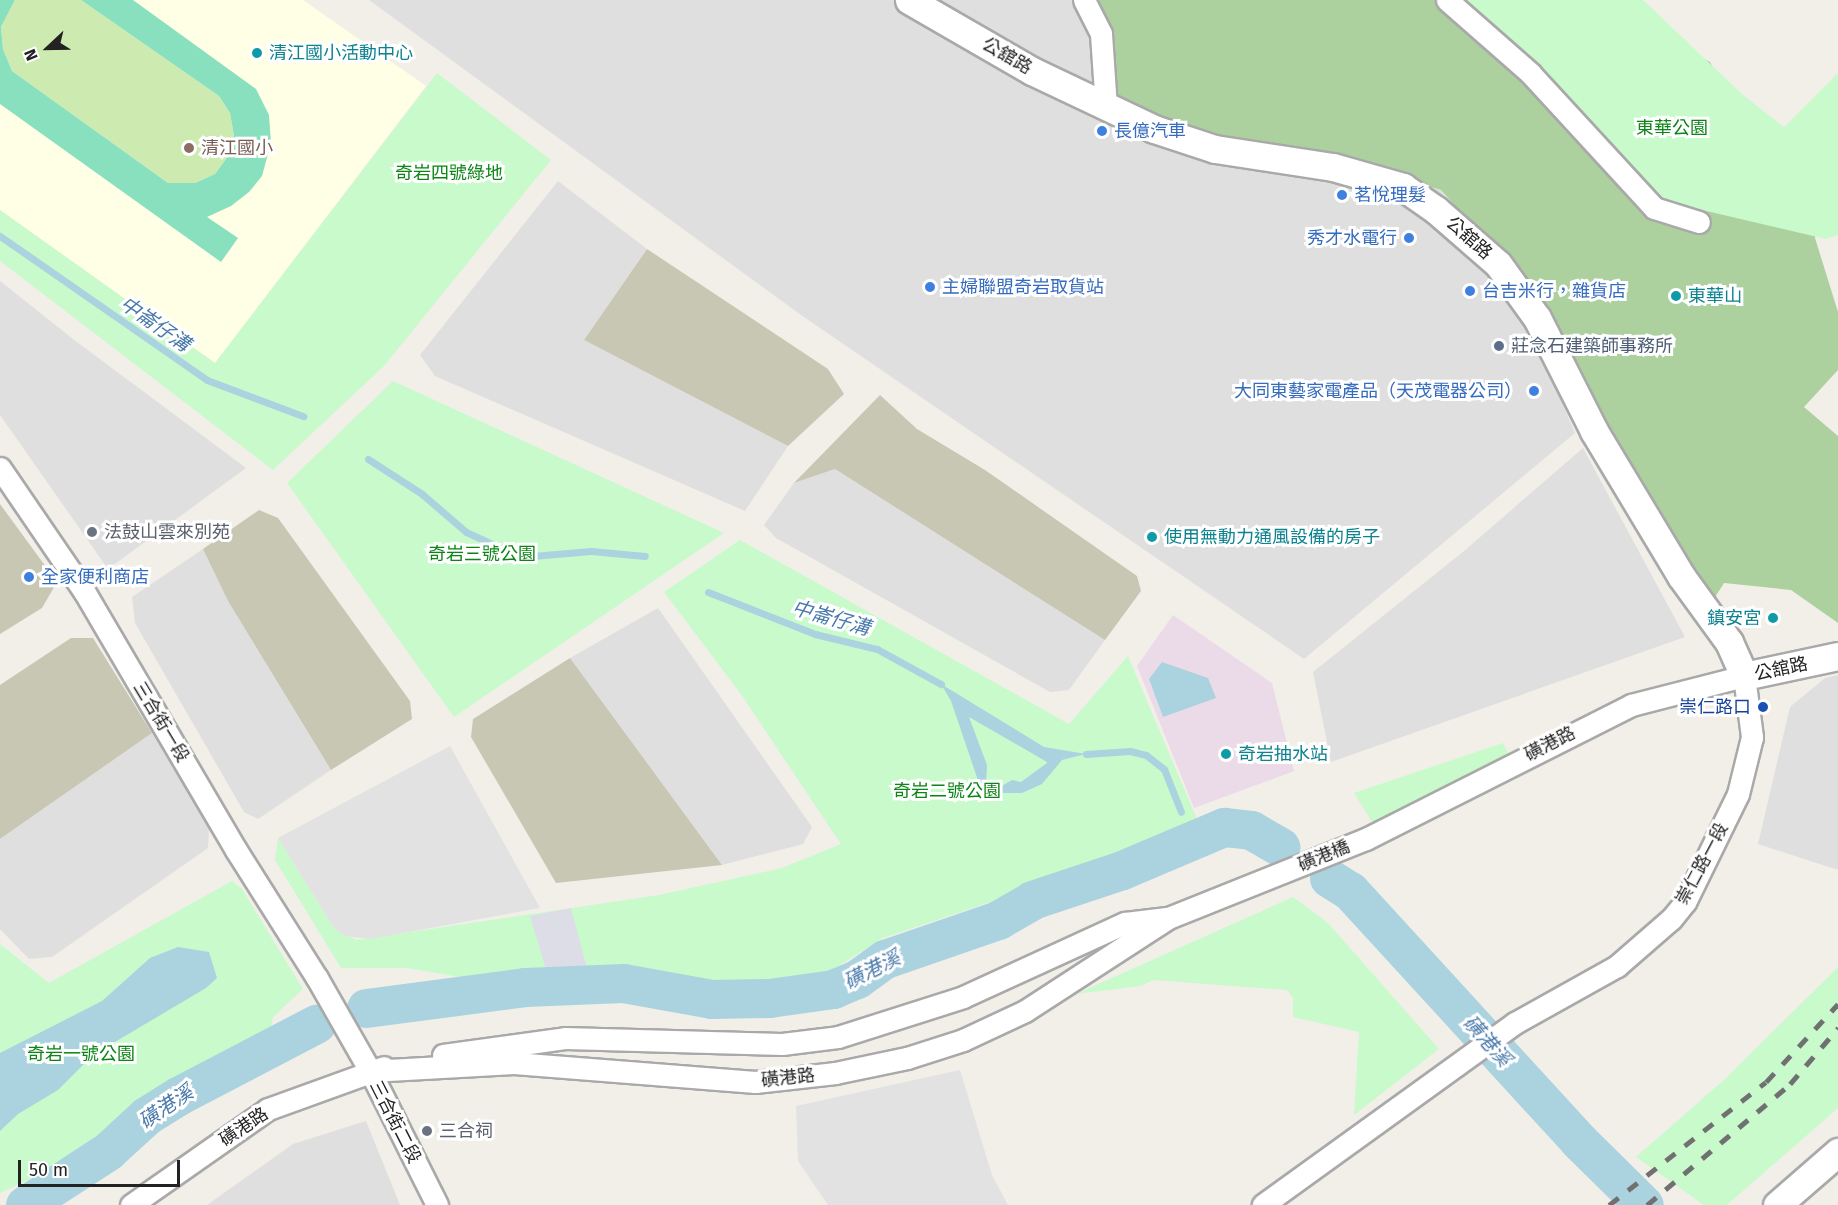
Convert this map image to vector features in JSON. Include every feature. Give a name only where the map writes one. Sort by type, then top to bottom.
[{"type":"street","name":"公舘路","points":[[909,0],[1032,71],[1106,108],[1215,149],[1333,167],[1403,187],[1462,229],[1498,264],[1537,318],[1594,431],[1681,576],[1729,642],[1744,676],[1838,656]]},
{"type":"street","points":[[1084,0],[1101,34],[1106,108]]},
{"type":"street","points":[[1446,0],[1530,73],[1654,208],[1699,222]]},
{"type":"street","name":"三合街一段","points":[[0,468],[84,591],[236,850],[319,981],[353,1040]]},
{"type":"street","name":"磺港路","points":[[1366,839],[1631,705],[1744,676]]},
{"type":"street","name":"崇仁路一段","points":[[1263,1205],[1499,1034],[1617,966],[1671,919],[1685,902],[1738,794],[1752,737],[1744,676]]},
{"type":"street","name":"磺港橋","points":[[1283,872],[1366,839]]},
{"type":"street","name":"磺港路","points":[[370,1071],[514,1063],[755,1082],[835,1073],[907,1058],[1004,1021],[1105,961],[1168,918],[1283,872]]},
{"type":"street","name":"磺港路","points":[[131,1205],[268,1109],[370,1071],[474,1050],[565,1038],[782,1044],[838,1037],[963,997],[1125,923],[1168,918]]},
{"type":"street","name":"三合街二段","points":[[353,1040],[437,1205]]},
{"type":"street","points":[[1777,1205],[1838,1152]]},
{"type":"shaded area","name":"清江國小","points":[[0,0],[303,0],[426,86],[215,363],[0,210]]},
{"type":"shaded area","points":[[369,0],[1076,0],[1332,157],[1441,190],[1527,320],[1575,433],[1304,659],[801,315]]},
{"type":"shaded area","points":[[558,181],[647,249],[584,340],[788,446],[745,511],[435,376],[420,355]]},
{"type":"shaded area","points":[[647,249],[828,369],[844,394],[788,446],[584,340]]},
{"type":"shaded area","points":[[0,281],[73,339],[246,468],[108,569],[0,415]]},
{"type":"shaded area","points":[[880,395],[917,429],[985,470],[1137,576],[1141,591],[1105,640],[835,469],[794,483]]},
{"type":"shaded area","points":[[1583,448],[1685,637],[1331,762],[1313,672],[1464,551]]},
{"type":"shaded area","points":[[835,469],[1105,640],[1069,690],[1050,692],[776,538],[764,525],[794,483]]},
{"type":"shaded area","points":[[0,504],[57,582],[42,608],[0,634]]},
{"type":"shaded area","points":[[259,510],[278,518],[410,701],[412,719],[331,770],[228,601],[203,549]]},
{"type":"shaded area","points":[[203,549],[228,601],[331,770],[258,819],[244,812],[135,623],[132,597]]},
{"type":"shaded area","points":[[658,608],[812,827],[803,844],[722,865],[570,658]]},
{"type":"shaded area","name":"奇岩抽水站","points":[[1173,615],[1272,683],[1294,771],[1194,808],[1137,666]]},
{"type":"shaded area","points":[[71,638],[93,638],[152,733],[0,839],[0,685]]},
{"type":"shaded area","points":[[570,658],[722,865],[556,883],[471,737],[473,719]]},
{"type":"shaded area","points":[[1838,675],[1838,870],[1758,844],[1790,707],[1825,678]]},
{"type":"shaded area","points":[[152,733],[209,828],[208,848],[52,957],[29,959],[0,929],[0,839]]},
{"type":"shaded area","points":[[450,746],[540,908],[370,939],[345,936],[334,928],[278,838]]},
{"type":"shaded area","points":[[571,908],[593,991],[553,993],[530,916]]},
{"type":"shaded area","points":[[960,1070],[992,1175],[1008,1205],[828,1205],[798,1161],[796,1106]]},
{"type":"shaded area","points":[[366,1121],[400,1205],[207,1205],[293,1144]]},
{"type":"green space","points":[[0,0],[15,0],[1,27],[3,49],[12,71],[168,183],[195,183],[215,174],[226,159],[234,136],[230,113],[219,96],[81,0],[133,0],[256,89],[269,115],[271,143],[262,176],[249,192],[231,206],[207,217],[238,238],[221,262],[0,104]]},
{"type":"green space","points":[[15,0],[81,0],[219,96],[230,113],[234,136],[226,159],[215,174],[195,183],[168,183],[12,71],[3,49],[1,27]]},
{"type":"green space","points":[[1076,0],[1553,0],[1633,20],[1710,62],[1737,112],[1823,183],[1815,238],[1838,312],[1838,370],[1804,407],[1838,436],[1838,623],[1791,590],[1724,583],[1712,602],[1519,278],[1441,190],[1332,157],[1212,138],[1123,106],[1098,83],[1098,40]]},
{"type":"green space","name":"東華公園","points":[[1451,0],[1643,0],[1743,95],[1784,127],[1838,73],[1838,235],[1826,239],[1634,194]]},
{"type":"green space","name":"奇岩四號綠地","points":[[437,73],[551,160],[384,366],[273,470],[0,261],[0,210],[215,363]]},
{"type":"green space","name":"奇岩三號公園","points":[[393,381],[724,533],[454,717],[287,483]]},
{"type":"green space","name":"奇岩二號公園","points":[[740,540],[1069,724],[1128,656],[1202,831],[883,938],[824,975],[716,985],[625,977],[593,991],[553,993],[407,968],[341,968],[275,860],[278,838],[334,928],[356,940],[659,895],[782,868],[841,844],[743,697],[664,592]]},
{"type":"green space","points":[[1503,743],[1510,757],[1372,822],[1354,793]]},
{"type":"green space","name":"奇岩一號公園","points":[[232,881],[242,889],[303,989],[273,1017],[271,1029],[154,1095],[99,1141],[62,1164],[0,1193],[0,944],[49,983]]},
{"type":"green space","points":[[1293,897],[1328,923],[1439,1049],[1354,1115],[1359,1032],[1293,1017],[1293,998],[1287,990],[1153,980],[1141,986],[1076,994]]},
{"type":"green space","points":[[1838,967],[1838,1108],[1727,1205],[1704,1205],[1636,1157],[1725,1079]]},
{"type":"water","points":[[1162,662],[1208,678],[1216,698],[1163,717],[1149,679]]},
{"type":"water","points":[[941,684],[1044,747],[1086,754],[1062,760],[1042,784],[1022,793],[1003,793],[992,799],[983,795],[951,701]],"holes":[[[969,717],[1047,762],[1021,782],[1012,780],[995,790],[986,786],[987,765]]]},
{"type":"water","points":[[178,947],[209,952],[217,978],[206,988],[93,1055],[58,1090],[18,1114],[0,1131],[0,1053],[102,1001],[150,958]]},
{"type":"waterway","name":"中崙仔溝","points":[[0,236],[207,380],[303,416]]},
{"type":"waterway","name":"中崙仔溝","points":[[368,459],[422,494],[466,532],[521,557],[591,551],[645,556]]},
{"type":"waterway","name":"中崙仔溝","points":[[708,592],[815,634],[877,649],[941,684]]},
{"type":"waterway","name":"中崙仔溝","points":[[1086,754],[1130,751],[1146,755],[1164,769],[1181,812]]},
{"type":"waterway","name":"磺港溪","points":[[366,1008],[525,987],[623,983],[712,999],[769,998],[833,989],[857,979],[885,959],[998,920],[1032,900],[1122,870],[1224,827],[1251,830],[1280,847]]},
{"type":"waterway","name":"磺港溪","points":[[1329,878],[1350,891],[1579,1141],[1644,1205]]},
{"type":"waterway","name":"磺港溪","points":[[25,1205],[108,1151],[146,1116],[178,1096],[316,1024]]},
{"type":"railway","points":[[1609,1205],[1766,1082],[1838,1004]]},
{"type":"railway","points":[[1647,1205],[1790,1084],[1838,1028]]},
{"type":"place","name":"清江國小活動中心","points":[[257,53]]},
{"type":"place","name":"長億汽車","points":[[1102,131]]},
{"type":"place","name":"清江國小","points":[[189,148]]},
{"type":"place","name":"茗悅理髮","points":[[1342,195]]},
{"type":"place","name":"秀才水電行","points":[[1409,238]]},
{"type":"place","name":"主婦聯盟奇岩取貨站","points":[[930,287]]},
{"type":"place","name":"台吉米行，雜貨店","points":[[1470,291]]},
{"type":"place","name":"東華山","points":[[1676,296]]},
{"type":"place","name":"莊念石建築師事務所","points":[[1499,346]]},
{"type":"place","name":"大同東藝家電產品（天茂電器公司）","points":[[1534,391]]},
{"type":"place","name":"法鼓山雲來別苑","points":[[92,532]]},
{"type":"place","name":"使用無動力通風設備的房子","points":[[1152,537]]},
{"type":"place","name":"全家便利商店","points":[[29,577]]},
{"type":"place","name":"鎮安宮","points":[[1773,618]]},
{"type":"place","name":"崇仁路口","points":[[1763,707]]},
{"type":"place","name":"奇岩抽水站","points":[[1226,754]]},
{"type":"place","name":"三合祠","points":[[427,1131]]}]
